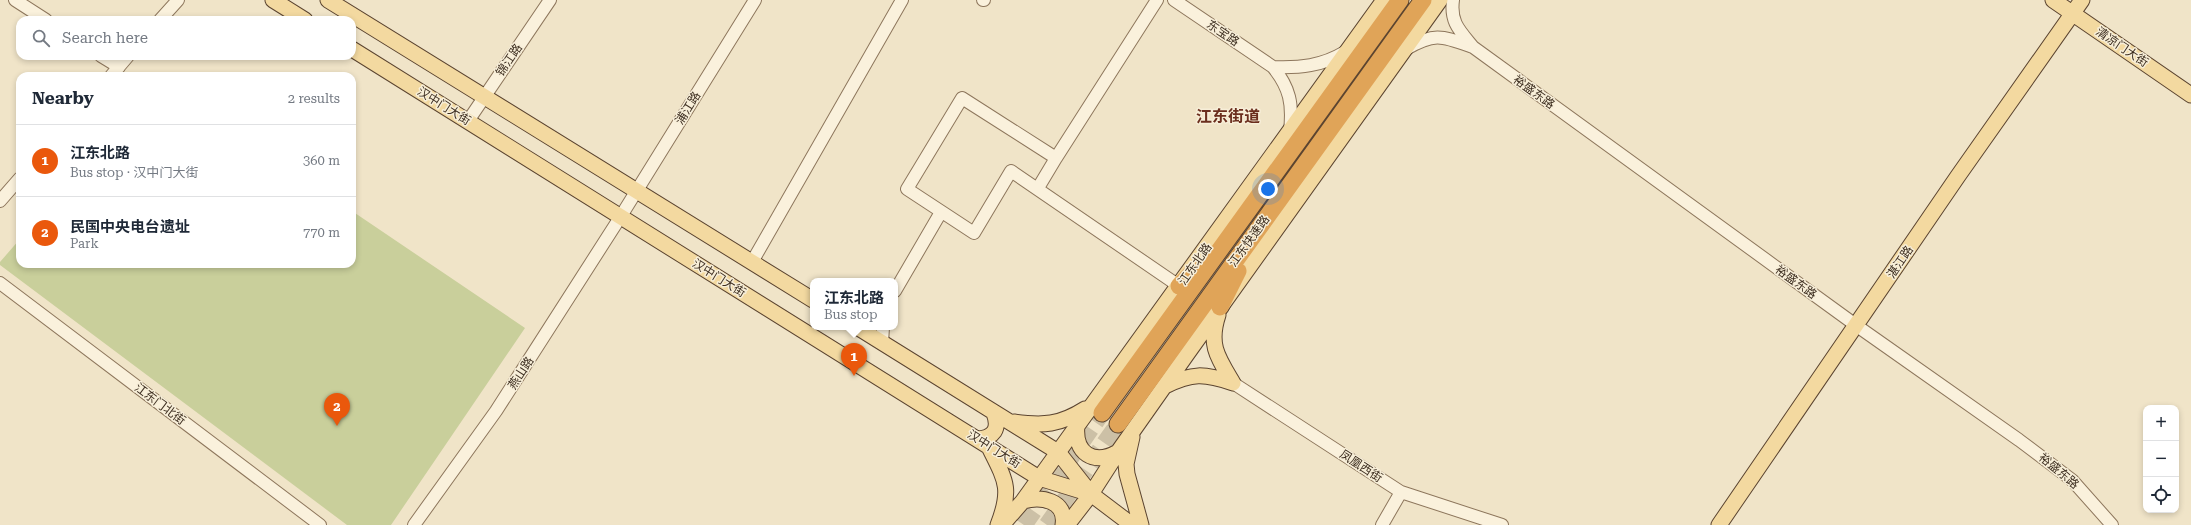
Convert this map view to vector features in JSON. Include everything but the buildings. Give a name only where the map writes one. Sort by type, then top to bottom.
[{"type":"highway","name":"江东快速路","points":[[1096,410],[1246,216],[1400,0]]},
{"type":"highway","name":"江东快速路","points":[[1118,424],[1422,0]]},
{"type":"highway","points":[[1180,286],[1246,216]]},
{"type":"highway","points":[[1220,307],[1260,227]]},
{"type":"main road","points":[[273,0],[299,16]]},
{"type":"main road","points":[[328,0],[354,16]]},
{"type":"main road","name":"江东北路","points":[[1002,525],[1023,501],[1077,425],[1096,410],[1180,286],[1384,0]]},
{"type":"main road","points":[[1067,525],[1091,494],[1118,452],[1220,307],[1440,0]]},
{"type":"main road","name":"清凉门大街","points":[[2053,0],[2191,95]]},
{"type":"main road","name":"湛江路","points":[[1719,525],[1857,326],[1958,176],[2074,14],[2082,0]]},
{"type":"main road","points":[[356,17],[810,298]]},
{"type":"main road","name":"汉中门大街","points":[[356,51],[1039,478],[1091,494]]},
{"type":"main road","points":[[1220,307],[1214,326],[1213,339],[1215,351],[1232,383]]},
{"type":"main road","name":"汉中门大街","points":[[862,330],[1058,452],[1091,494],[1132,525]]},
{"type":"main road","points":[[1165,386],[1190,375],[1208,375],[1232,383]]},
{"type":"main road","points":[[998,525],[1006,504],[1006,488],[1001,472],[983,443],[995,432],[1001,417],[1031,424],[1050,424],[1096,410]]},
{"type":"main road","points":[[1077,425],[1077,442],[1081,449],[1100,459],[1107,458],[1118,452]]},
{"type":"main road","points":[[1134,430],[1126,469],[1141,525]]},
{"type":"main road","points":[[1023,501],[1035,498],[1049,500],[1057,505],[1062,515],[1063,525]]},
{"type":"street","points":[[16,0],[40,16]]},
{"type":"street","points":[[164,16],[178,0]]},
{"type":"street","name":"锦江路","points":[[468,121],[550,0]]},
{"type":"street","name":"浦江路","points":[[621,216],[754,0]]},
{"type":"street","points":[[752,262],[902,0]]},
{"type":"street","points":[[1038,188],[1157,0]]},
{"type":"street","name":"东宝路","points":[[1174,0],[1273,67]]},
{"type":"street","name":"裕盛东路","points":[[1453,0],[1451,14],[1457,27],[1473,47],[1857,326],[2019,440],[2072,480],[2112,525]]},
{"type":"street","name":"裕盛东路","points":[[1404,51],[1424,38],[1435,36],[1450,39],[1473,47]]},
{"type":"street","points":[[1273,67],[1307,67],[1329,62],[1349,50]]},
{"type":"street","points":[[104,60],[115,72],[125,60]]},
{"type":"street","points":[[1273,67],[1282,78],[1292,110],[1290,131]]},
{"type":"street","points":[[1056,158],[962,98],[907,189],[974,233],[1012,171],[1180,286]]},
{"type":"street","points":[[0,201],[16,183]]},
{"type":"street","points":[[898,286],[941,212]]},
{"type":"street","name":"燕山路","points":[[414,525],[496,411],[621,216]]},
{"type":"street","name":"江东门北街","points":[[0,283],[320,525]]},
{"type":"street","points":[[882,343],[883,330]]},
{"type":"street","name":"凤凰西街","points":[[1232,383],[1401,492],[1502,525]]},
{"type":"street","points":[[1382,525],[1401,492]]},
{"type":"green space","points":[[356,214],[525,328],[391,525],[347,525],[0,265],[0,262],[16,244],[16,268],[356,268]]},
{"type":"tunnel","points":[[1024,525],[1102,413]]},
{"type":"tunnel","points":[[1047,525],[1118,424]]},
{"type":"place","name":"江东北路","points":[[854,376]]},
{"type":"place","name":"民国中央电台遗址","points":[[337,426]]},
{"type":"district","name":"江东街道","points":[[1228,116]]}]
